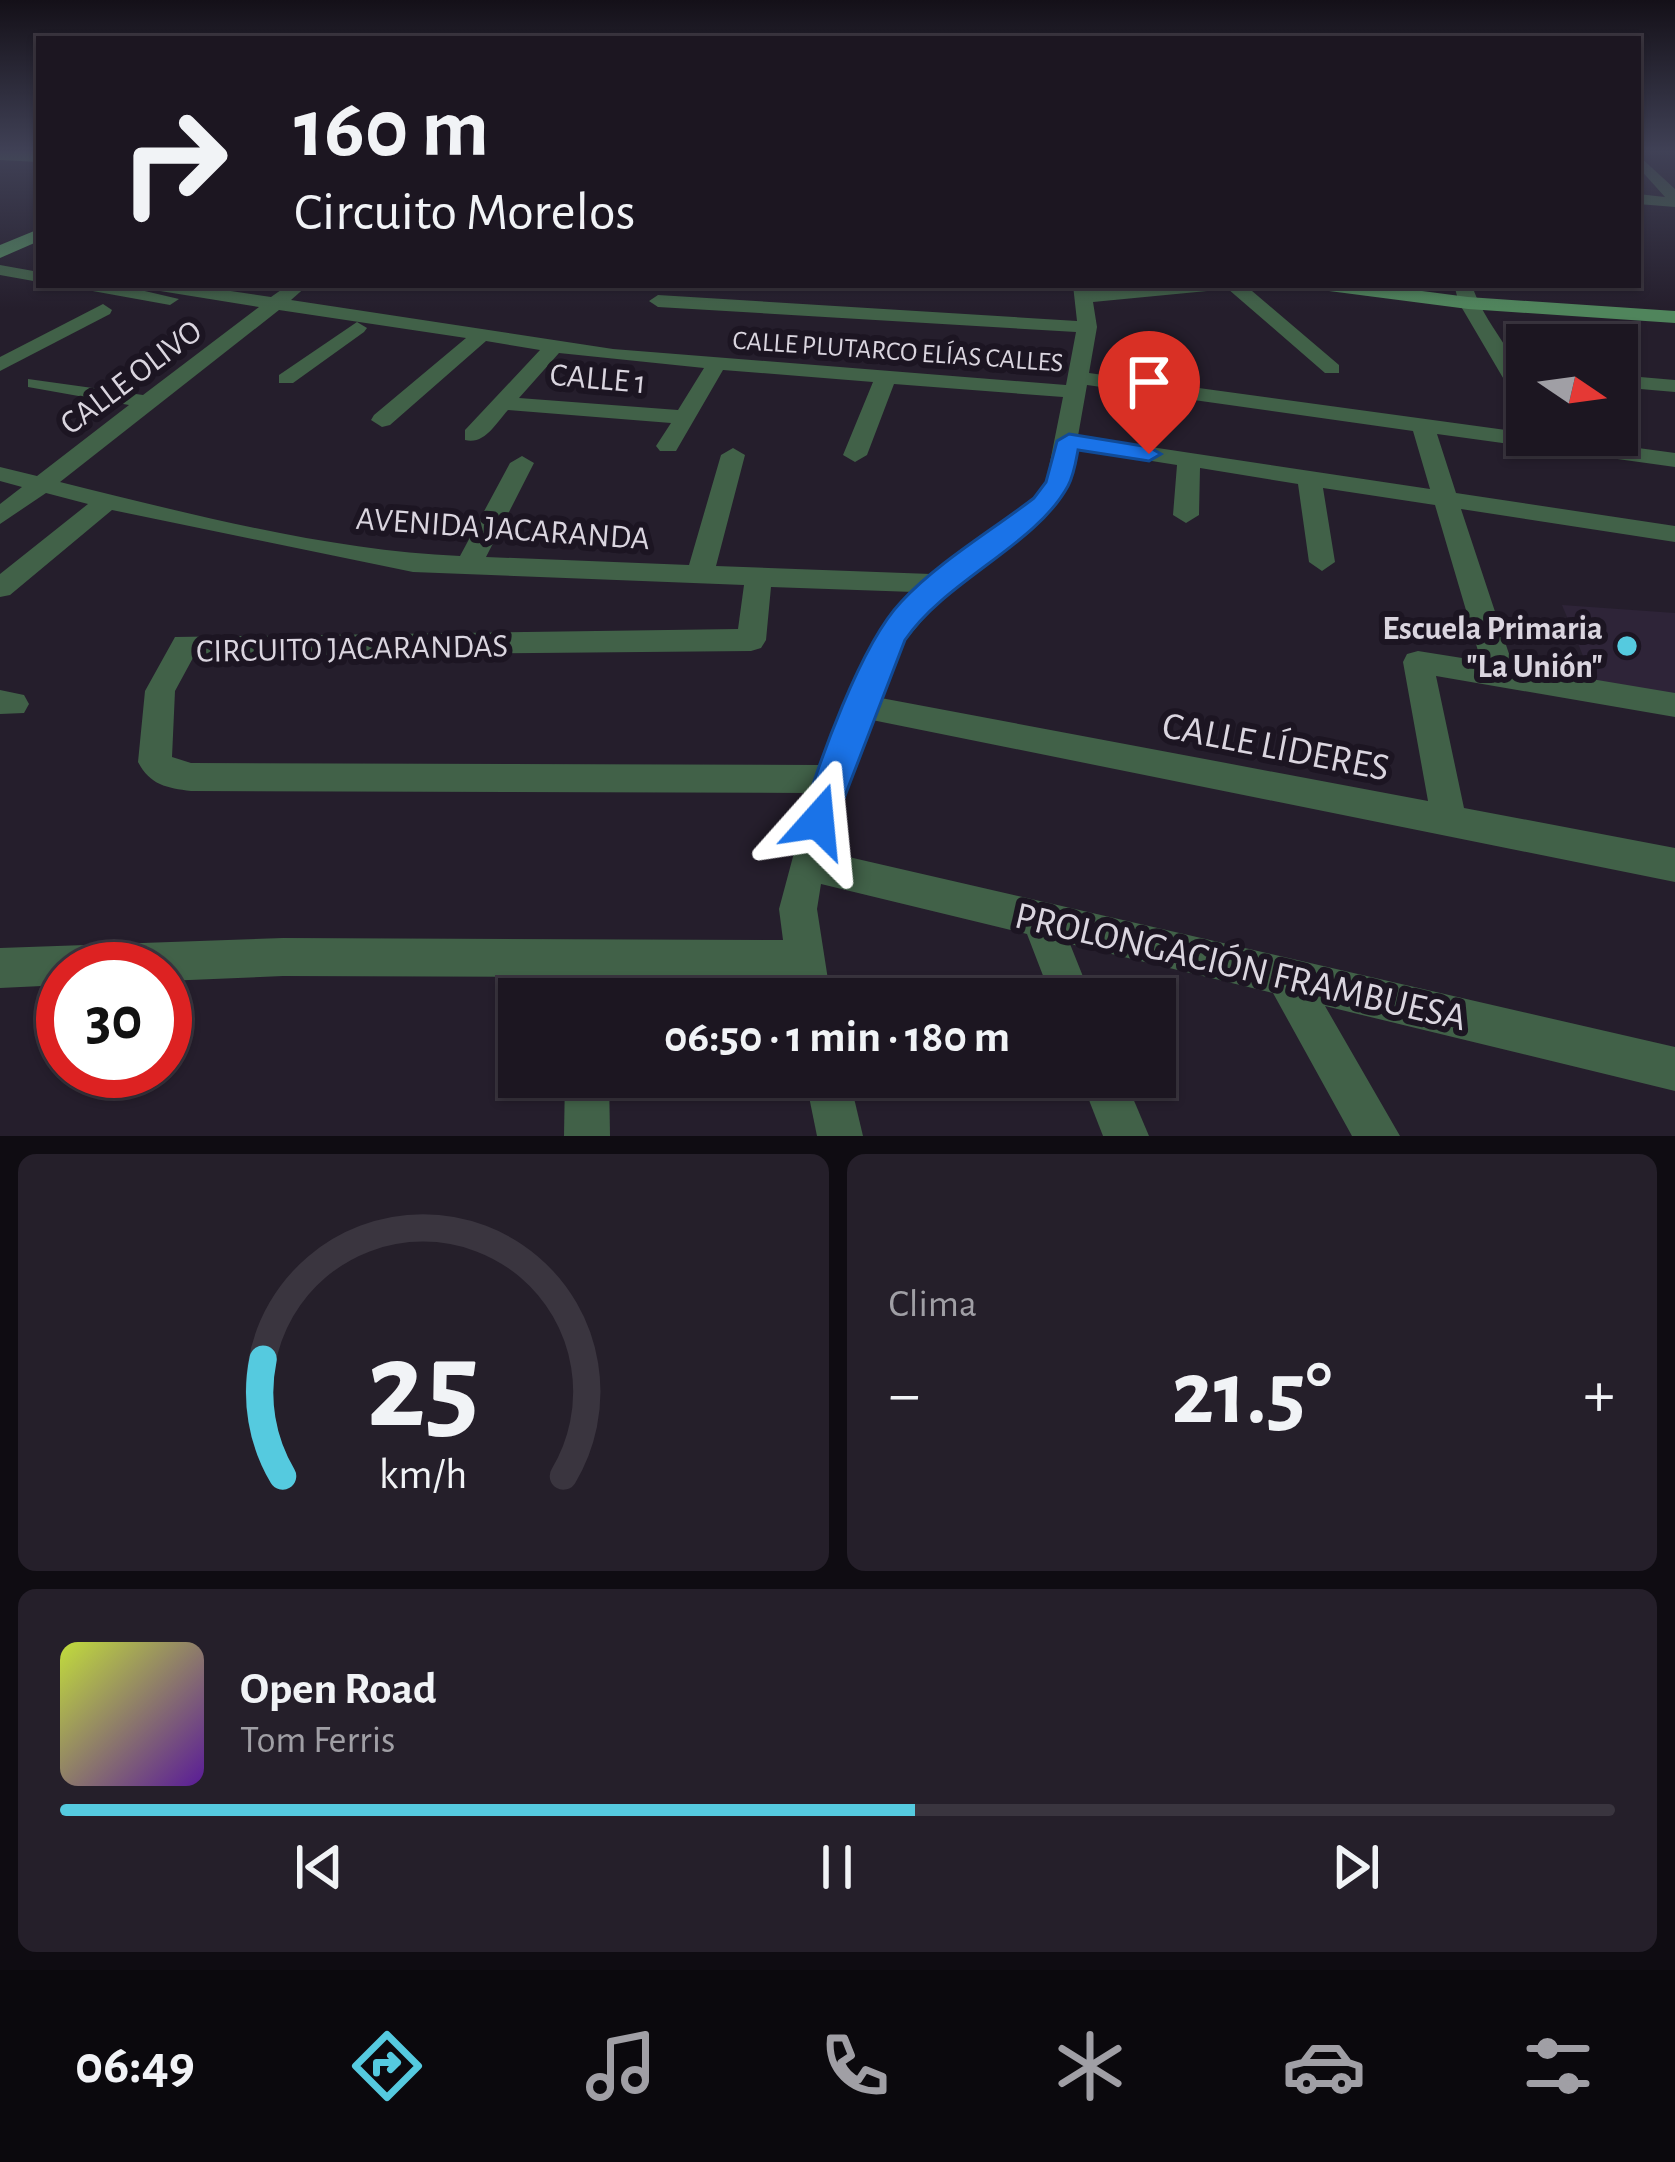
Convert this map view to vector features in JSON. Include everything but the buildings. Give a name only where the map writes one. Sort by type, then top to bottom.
[{"type":"main road","points":[[0,255],[36,236]]},
{"type":"main road","points":[[1375,288],[1675,317]]},
{"type":"street","points":[[0,255],[36,264]]},
{"type":"street","points":[[0,270],[36,276]]},
{"type":"street","points":[[148,288],[272,309]]},
{"type":"street","name":"CALLE OLIVO","points":[[0,516],[296,288]]},
{"type":"street","points":[[658,301],[906,308],[1085,303],[1198,288]]},
{"type":"street","points":[[1238,288],[1332,369]]},
{"type":"street","points":[[1466,294],[1506,354]]},
{"type":"street","points":[[806,978],[798,909],[831,778],[892,637],[937,584],[1043,503],[1058,483],[1069,441],[1085,303]]},
{"type":"street","name":"CALLE PLUTARCO ELÍAS CALLES","points":[[272,309],[357,328],[474,341]]},
{"type":"street","name":"CALLE PLUTARCO ELÍAS CALLES","points":[[272,309],[549,352],[886,377],[1077,385],[1506,434]]},
{"type":"street","points":[[0,365],[103,310]]},
{"type":"street","points":[[286,379],[357,328]]},
{"type":"street","points":[[382,419],[474,341]]},
{"type":"street","points":[[473,435],[549,352]]},
{"type":"street","name":"CALLE 1","points":[[668,446],[716,365]]},
{"type":"street","points":[[855,455],[886,377]]},
{"type":"street","points":[[35,383],[148,402]]},
{"type":"street","points":[[1638,383],[1675,386]]},
{"type":"street","name":"CALLE 1","points":[[505,403],[685,417]]},
{"type":"street","points":[[1424,426],[1501,676]]},
{"type":"street","points":[[1069,441],[1675,534]]},
{"type":"street","points":[[700,574],[733,454]]},
{"type":"street","name":"CALLE PLUTARCO ELÍAS CALLES","points":[[1638,454],[1675,460]]},
{"type":"street","points":[[1186,515],[1189,460]]},
{"type":"street","points":[[468,566],[522,464]]},
{"type":"street","name":"AVENIDA JACARANDA","points":[[0,474],[105,503],[360,556],[468,566],[937,584]]},
{"type":"street","points":[[1310,480],[1322,562]]},
{"type":"street","points":[[0,588],[105,503]]},
{"type":"street","name":"CIRCUITO JACARANDAS","points":[[759,575],[751,640],[185,645],[160,691],[155,762],[168,774],[190,777],[831,778]]},
{"type":"street","points":[[1449,822],[1418,662],[1675,705]]},
{"type":"street","name":"CALLE LÍDERES","points":[[862,706],[1675,865]]},
{"type":"street","name":"PROLONGACIÓN FRAMBUESA","points":[[806,864],[1675,1069]]},
{"type":"street","points":[[1039,916],[1064,978]]},
{"type":"street","points":[[0,968],[283,957],[573,978]]},
{"type":"street","points":[[598,978],[802,959]]},
{"type":"street","points":[[1284,974],[1377,1136]]},
{"type":"street","points":[[587,1098],[587,1136]]},
{"type":"street","points":[[832,1098],[840,1136]]},
{"type":"street","points":[[1111,1098],[1126,1136]]},
{"type":"shaded area","name":"Escuela Primaria \"La Unión\"","points":[[1562,605],[1675,613],[1675,694],[1593,680]]},
{"type":"place","name":"Escuela Primaria \"La Unión\"","points":[[1627,646]]},
{"type":"route","points":[[818,821],[831,778],[892,637],[912,608],[1043,503],[1058,483],[1069,441],[1149,454]]}]
